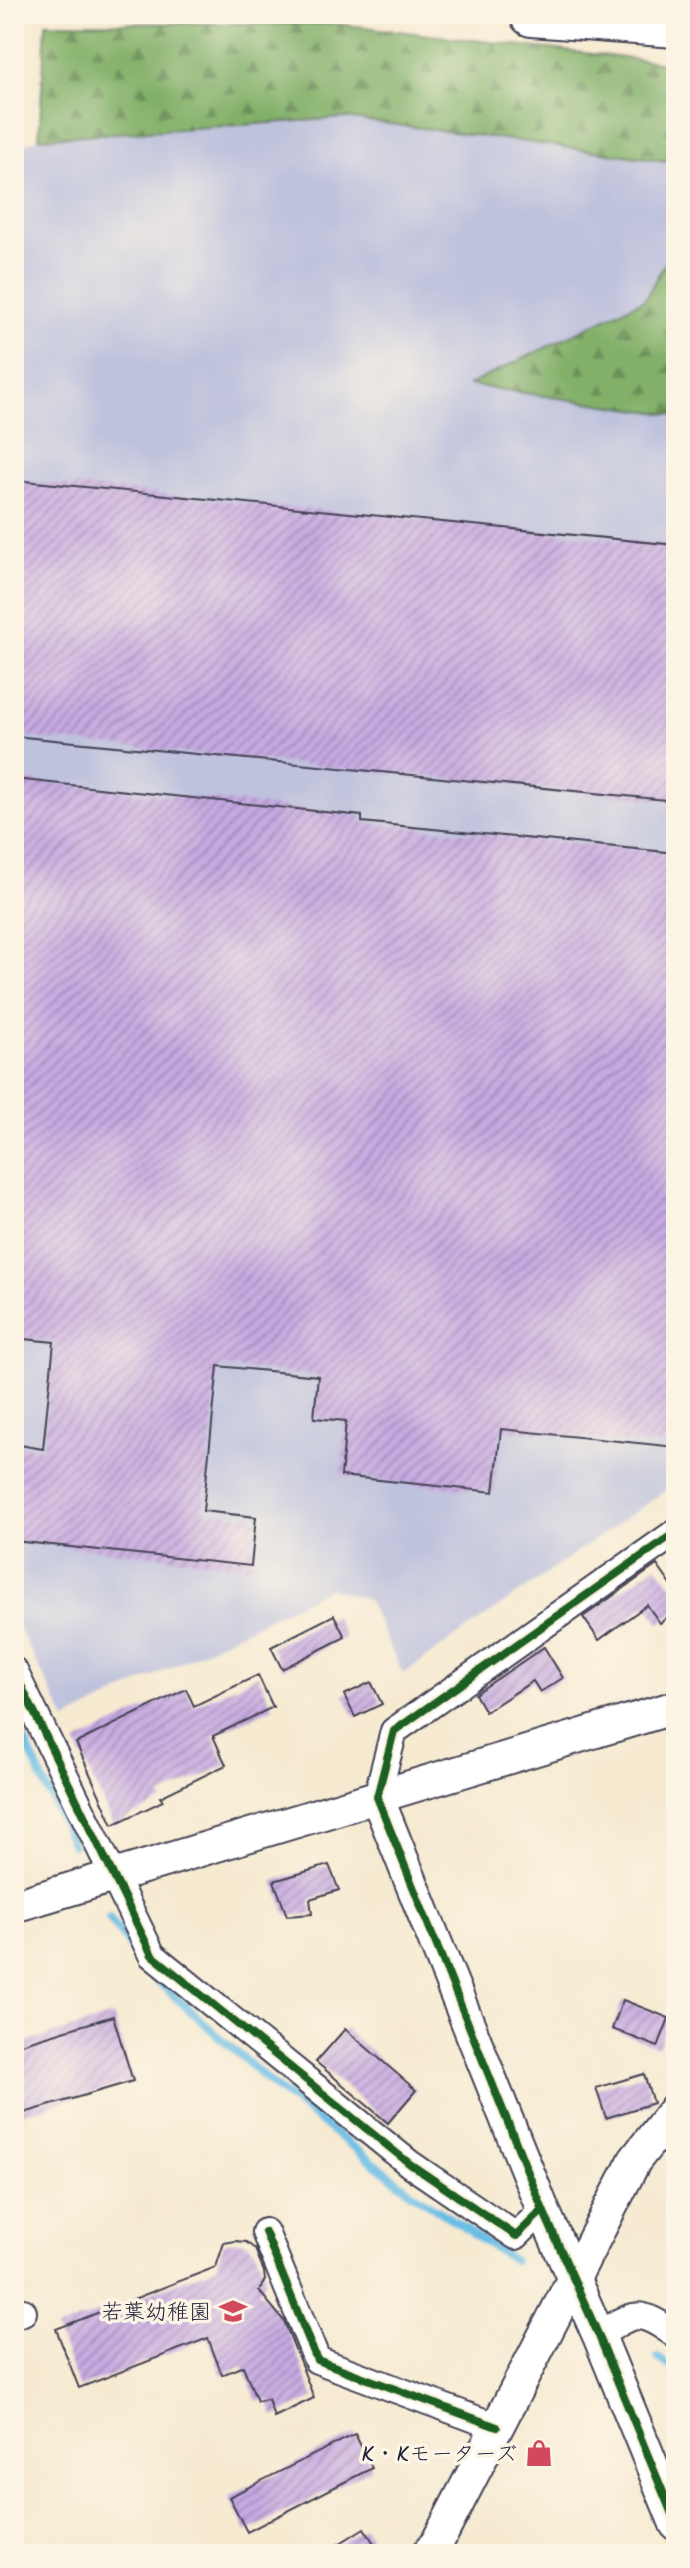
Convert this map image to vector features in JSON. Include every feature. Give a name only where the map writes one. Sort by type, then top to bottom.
[{"type":"highway","points":[[532,14],[676,25]]},
{"type":"street","points":[[676,1532],[394,1731],[377,1797],[543,2210],[599,2336],[676,2524]]},
{"type":"street","points":[[14,1671],[152,1955],[410,2164],[516,2236],[543,2210]]},
{"type":"street","points":[[14,1906],[676,1707]]},
{"type":"street","points":[[428,2554],[437,2543],[635,2160],[676,2108]]},
{"type":"street","points":[[265,2232],[317,2360],[497,2427]]},
{"type":"street","points":[[599,2336],[628,2316],[651,2317],[676,2335]]},
{"type":"shaded area","points":[[345,118],[676,162],[676,243],[645,299],[471,385],[676,415],[676,1483],[403,1674],[367,1599],[329,1588],[66,1720],[14,1619],[14,149],[39,138]]},
{"type":"green space","points":[[46,23],[339,24],[676,64],[676,162],[345,118],[39,138]]},
{"type":"green space","points":[[676,243],[676,415],[469,385],[645,299]]},
{"type":"building","points":[[14,480],[676,545],[676,801],[14,736]]},
{"type":"building","points":[[14,779],[362,816],[362,822],[676,853],[676,1447],[501,1429],[494,1492],[341,1476],[346,1421],[314,1418],[318,1376],[218,1366],[203,1511],[256,1517],[251,1566],[14,1541],[14,1444],[43,1449],[54,1342],[14,1338]]},
{"type":"building","points":[[657,1565],[676,1592],[676,1611],[660,1623],[647,1605],[599,1640],[583,1617]]},
{"type":"building","points":[[334,1615],[345,1637],[282,1669],[271,1647]]},
{"type":"building","points":[[544,1647],[563,1678],[540,1692],[533,1681],[485,1712],[475,1694]]},
{"type":"building","points":[[258,1675],[273,1707],[213,1736],[226,1765],[160,1797],[163,1801],[113,1825],[76,1743],[186,1689],[194,1706]]},
{"type":"building","points":[[371,1682],[382,1704],[355,1717],[344,1695]]},
{"type":"building","points":[[329,1865],[339,1890],[310,1899],[312,1914],[287,1916],[274,1881]]},
{"type":"building","points":[[623,2000],[669,2018],[658,2047],[612,2029]]},
{"type":"building","points":[[113,2016],[133,2081],[14,2116],[14,2046]]},
{"type":"building","points":[[345,2029],[416,2090],[388,2123],[316,2062]]},
{"type":"building","points":[[644,2074],[653,2103],[606,2118],[596,2088]]},
{"type":"building","points":[[246,2242],[255,2249],[265,2280],[259,2291],[284,2321],[314,2398],[274,2417],[268,2399],[257,2401],[243,2366],[222,2375],[208,2338],[79,2388],[56,2329],[216,2267],[224,2243]]},
{"type":"building","points":[[355,2434],[372,2468],[247,2532],[229,2497]]},
{"type":"building","points":[[364,2528],[381,2554],[323,2554]]},
{"type":"waterway","points":[[14,1718],[73,1845]]},
{"type":"waterway","points":[[109,1918],[153,1977],[275,2087],[414,2194],[514,2261]]},
{"type":"waterway","points":[[658,2358],[676,2370]]},
{"type":"cycle path","points":[[676,1532],[394,1731],[377,1797],[543,2210],[599,2336],[676,2524]]},
{"type":"cycle path","points":[[14,1671],[152,1955],[410,2164],[516,2236],[543,2210]]},
{"type":"cycle path","points":[[265,2232],[317,2360],[497,2427]]},
{"type":"place","name":"若葉幼稚園","points":[[233,2311]]},
{"type":"place","name":"K・Kモーターズ","points":[[539,2453]]}]
